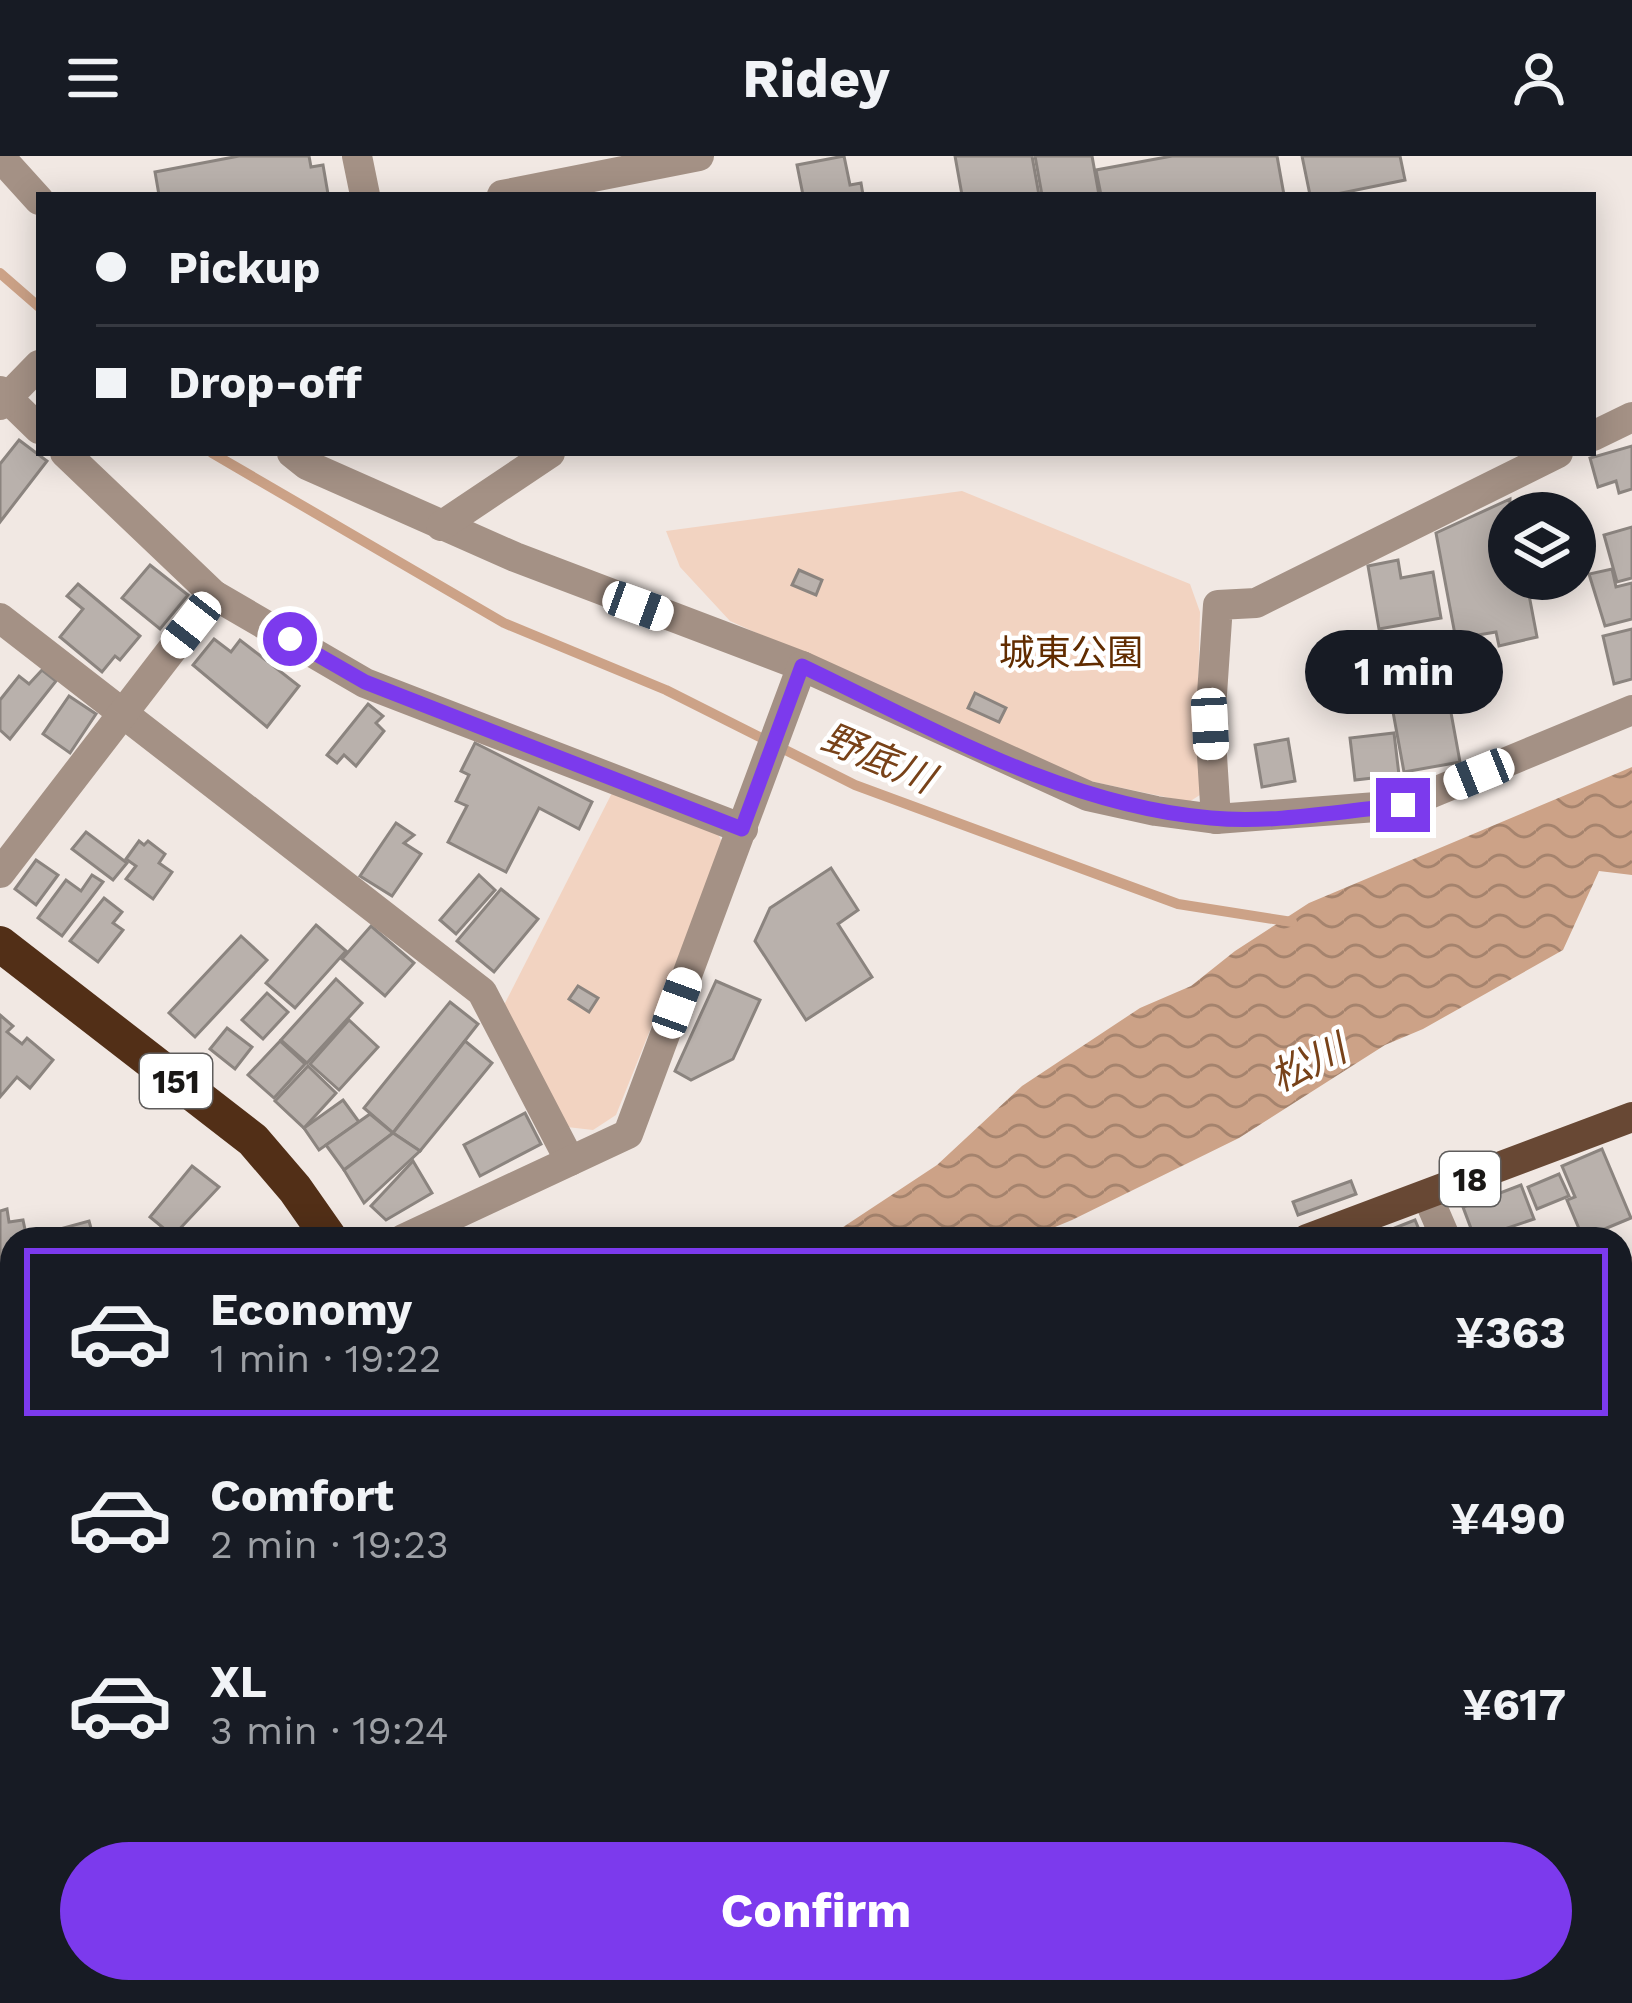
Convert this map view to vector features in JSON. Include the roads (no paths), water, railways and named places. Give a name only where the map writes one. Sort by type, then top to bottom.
[{"type":"highway","name":"151","points":[[0,944],[253,1140],[322,1227]]},
{"type":"main road","name":"18","points":[[1340,1227],[1632,1117]]},
{"type":"street","points":[[357,156],[364,192]]},
{"type":"street","points":[[534,192],[628,183],[698,156]]},
{"type":"street","points":[[0,157],[36,197]]},
{"type":"street","points":[[34,369],[2,398],[36,426]]},
{"type":"street","points":[[1596,434],[1632,416]]},
{"type":"street","points":[[67,456],[214,595],[365,682],[747,818]]},
{"type":"street","points":[[296,456],[441,526],[802,666],[1088,796],[1156,811],[1216,819],[1403,805],[1632,710]]},
{"type":"street","points":[[441,526],[546,456]]},
{"type":"street","points":[[1216,819],[1210,724],[1217,604],[1256,603],[1552,456]]},
{"type":"street","points":[[0,873],[214,595]]},
{"type":"street","points":[[0,618],[482,992],[570,1161]]},
{"type":"street","points":[[429,1227],[628,1134],[802,666]]},
{"type":"street","points":[[1427,1195],[1441,1227]]},
{"type":"water","name":"松川","points":[[1632,767],[1632,875],[1599,871],[1563,950],[1423,1029],[1385,1045],[1239,1138],[1055,1227],[843,1227],[937,1165],[1022,1086],[1140,1008],[1191,986],[1309,903]]},
{"type":"waterway","name":"野底川","points":[[0,273],[36,304]]},
{"type":"waterway","name":"野底川","points":[[217,456],[504,623],[666,690],[855,785],[1178,904],[1292,922]]},
{"type":"park label","name":"城東公園","points":[[1071,653]]}]
